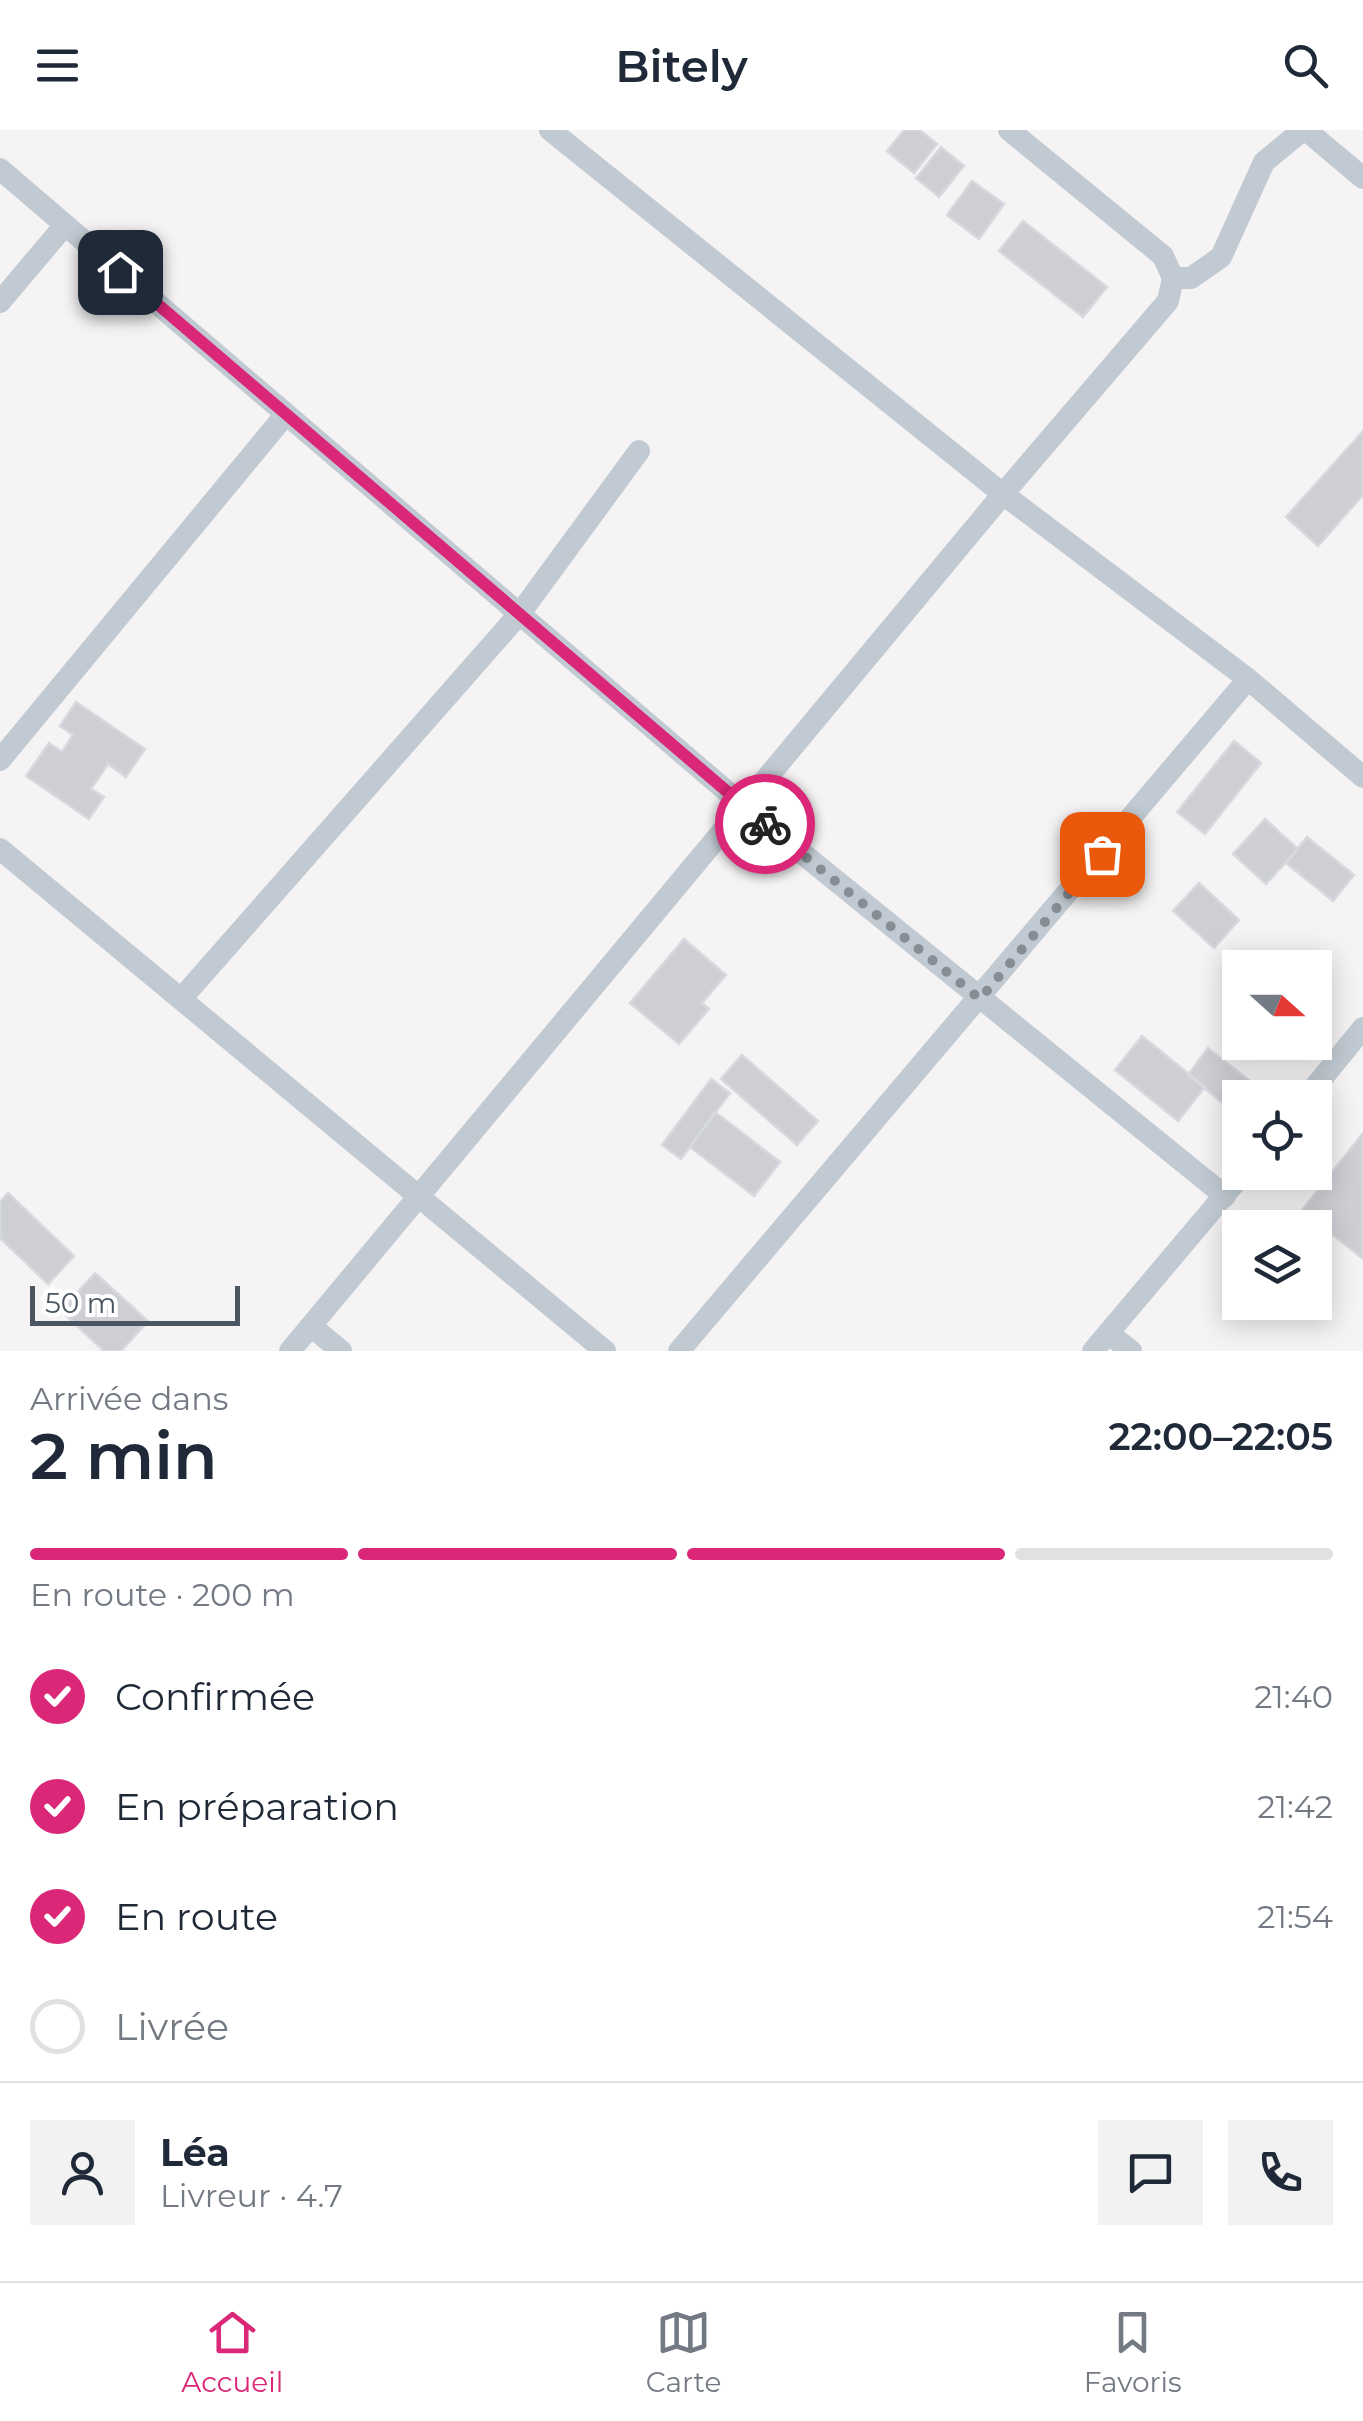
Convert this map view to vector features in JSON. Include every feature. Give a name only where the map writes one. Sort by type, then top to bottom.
[{"type":"street","points":[[550,130],[1003,494],[1248,679],[1363,776]]},
{"type":"street","points":[[290,1351],[1168,301],[1173,278],[1162,256],[1010,130]]},
{"type":"street","points":[[1173,278],[1191,278],[1221,257],[1264,162],[1304,130],[1363,178]]},
{"type":"street","points":[[0,170],[745,807],[1225,1196]]},
{"type":"street","points":[[0,302],[66,225]]},
{"type":"street","points":[[0,760],[286,414]]},
{"type":"street","points":[[181,1000],[521,612],[639,451]]},
{"type":"street","points":[[679,1351],[1248,679]]},
{"type":"street","points":[[0,849],[605,1351]]},
{"type":"street","points":[[1321,1080],[1363,1028]]},
{"type":"street","points":[[1131,1351],[1101,1342],[1230,1190]]},
{"type":"street","points":[[311,1326],[340,1351]]},
{"type":"building","points":[[904,130],[920,130],[937,144],[914,173],[887,151]]},
{"type":"building","points":[[941,147],[964,166],[939,197],[916,178]]},
{"type":"building","points":[[972,181],[1004,204],[979,239],[947,215]]},
{"type":"building","points":[[1023,221],[1107,287],[1083,317],[999,251]]},
{"type":"building","points":[[1363,431],[1363,495],[1318,546],[1286,517]]},
{"type":"building","points":[[76,702],[145,749],[126,777],[108,764],[91,789],[104,797],[89,819],[26,776],[49,743],[62,752],[73,735],[60,726]]},
{"type":"building","points":[[1234,741],[1261,763],[1205,834],[1177,812]]},
{"type":"building","points":[[1265,819],[1298,849],[1266,884],[1233,854]]},
{"type":"building","points":[[1307,837],[1354,875],[1333,901],[1286,863]]},
{"type":"building","points":[[1199,883],[1239,920],[1214,948],[1173,911]]},
{"type":"building","points":[[684,939],[726,975],[702,1003],[709,1009],[679,1044],[630,1003]]},
{"type":"building","points":[[1142,1036],[1205,1087],[1178,1121],[1115,1070]]},
{"type":"building","points":[[1208,1048],[1249,1080],[1222,1080],[1222,1102],[1188,1075]]},
{"type":"building","points":[[742,1055],[818,1121],[797,1145],[721,1079]]},
{"type":"building","points":[[711,1079],[730,1093],[681,1159],[662,1145]]},
{"type":"building","points":[[715,1112],[780,1162],[754,1196],[690,1147]]},
{"type":"building","points":[[1363,1133],[1363,1259],[1332,1234],[1332,1210],[1302,1210],[1318,1190],[1332,1190],[1332,1172]]},
{"type":"building","points":[[8,1193],[74,1256],[48,1284],[0,1238],[0,1202]]},
{"type":"building","points":[[95,1273],[148,1321],[121,1351],[104,1351],[61,1311]]},
{"type":"way so far","points":[[765,824],[980,999],[1102,854]]},
{"type":"route","points":[[120,272],[765,824]]}]
